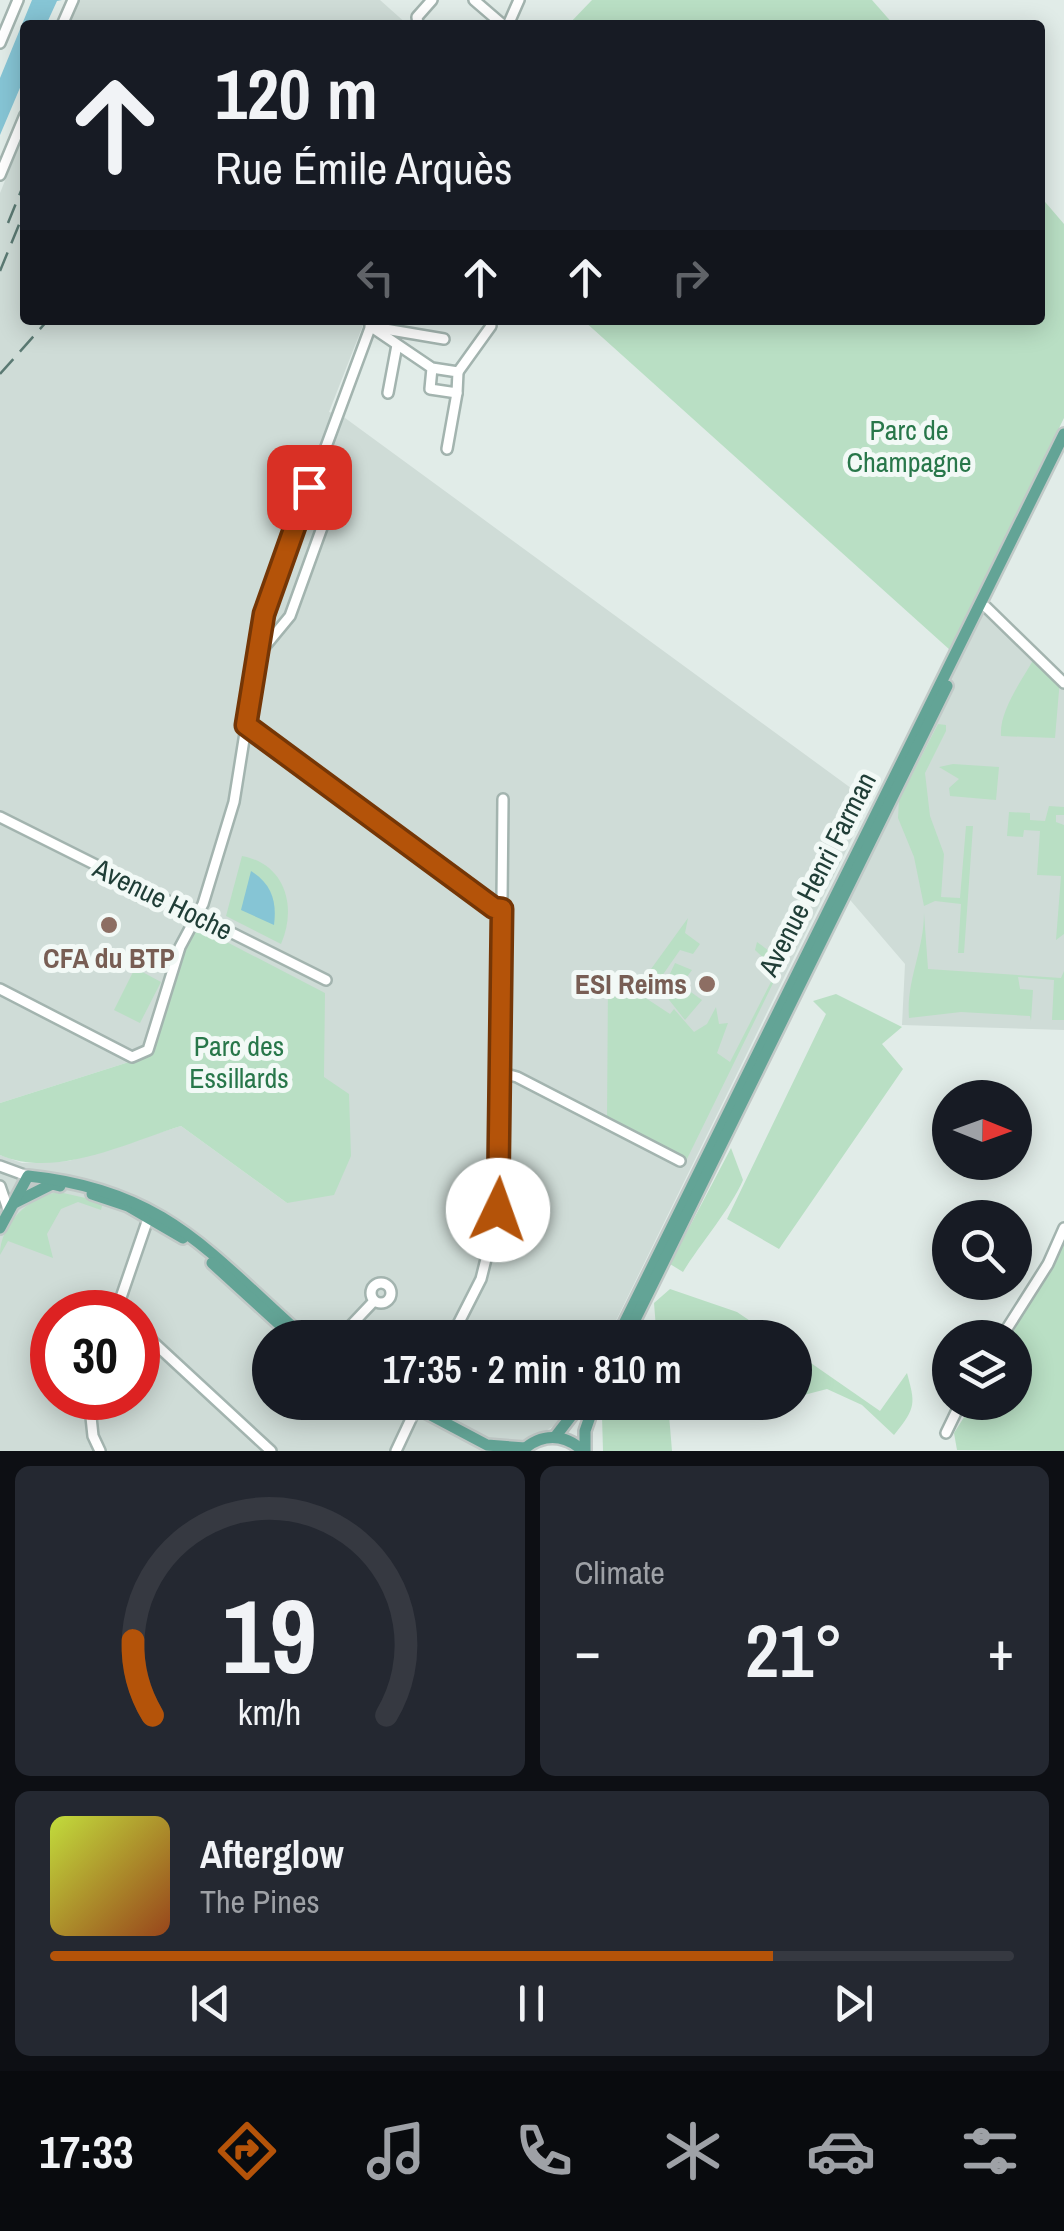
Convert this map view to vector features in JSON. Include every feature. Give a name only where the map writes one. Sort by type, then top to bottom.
[{"type":"main road","name":"Avenue Henri Farman","points":[[625,1320],[1064,434]]},
{"type":"main road","name":"Avenue Henri Farman","points":[[635,1320],[1064,449]]},
{"type":"main road","points":[[0,1228],[28,1176],[114,1192],[163,1215],[210,1250],[286,1320]]},
{"type":"main road","points":[[12,1208],[52,1184],[106,1198],[149,1216],[194,1247],[274,1320]]},
{"type":"main road","points":[[436,1420],[488,1451]]},
{"type":"main road","points":[[439,1420],[487,1445],[523,1449],[555,1437],[568,1420]]},
{"type":"main road","points":[[555,1437],[584,1451],[588,1420]]},
{"type":"street","points":[[0,43],[18,0]]},
{"type":"street","points":[[417,20],[432,0]]},
{"type":"street","points":[[474,0],[500,20]]},
{"type":"street","points":[[0,175],[20,127]]},
{"type":"street","points":[[0,989],[132,1056],[148,1050],[180,947],[198,916],[234,802],[264,614],[371,325]]},
{"type":"street","points":[[374,325],[432,368],[458,372]]},
{"type":"street","points":[[381,325],[444,339]]},
{"type":"street","points":[[446,449],[458,372],[492,326]]},
{"type":"street","points":[[388,392],[397,345]]},
{"type":"street","points":[[432,368],[430,388],[457,393]]},
{"type":"street","points":[[257,656],[290,616],[324,522],[304,501]]},
{"type":"street","points":[[986,607],[1064,682]]},
{"type":"street","points":[[246,725],[494,908],[502,909]]},
{"type":"street","points":[[461,1320],[481,1279],[499,1206],[503,798]]},
{"type":"street","name":"Avenue Hoche","points":[[0,817],[326,980]]},
{"type":"street","points":[[502,1081],[525,1081],[680,1161]]},
{"type":"street","points":[[502,1081],[525,1081]]},
{"type":"street","points":[[0,1166],[52,1184]]},
{"type":"street","points":[[0,1186],[12,1208]]},
{"type":"street","points":[[125,1290],[149,1216]]},
{"type":"street","points":[[1012,1320],[1048,1264],[1064,1228]]},
{"type":"street","points":[[356,1320],[374,1301]]},
{"type":"street","points":[[160,1348],[271,1451]]},
{"type":"street","points":[[91,1420],[100,1451]]},
{"type":"street","points":[[396,1451],[409,1420]]},
{"type":"street","points":[[946,1433],[953,1420]]},
{"type":"shaded area","points":[[79,0],[380,0],[402,20],[71,20]]},
{"type":"shaded area","points":[[20,144],[20,325],[363,325],[329,412],[341,415],[870,802],[616,1320],[252,1320],[252,1420],[564,1420],[511,1451],[0,1451],[0,1155],[22,1163],[69,1161],[181,1126],[287,1203],[323,1077],[324,993],[184,949],[151,1055],[0,1103],[0,193]]},
{"type":"shaded area","points":[[986,607],[1064,683],[1064,1030],[902,1025],[905,964],[845,894]]},
{"type":"green space","points":[[592,0],[872,0],[890,20],[573,20]]},
{"type":"green space","name":"Parc de Champagne","points":[[1045,202],[1064,224],[1064,418],[950,650],[589,325],[1045,325]]},
{"type":"green space","points":[[1036,655],[1050,669],[1049,677],[1060,679],[1055,738],[1001,736],[1008,705]]},
{"type":"green space","points":[[938,724],[946,725],[946,731],[925,773],[930,816],[944,854],[941,897],[960,898],[966,826],[973,826],[964,953],[958,953],[961,904],[935,901],[924,906],[914,857],[898,818],[899,800]]},
{"type":"green space","points":[[939,767],[999,767],[996,800],[950,796],[949,788],[959,779]]},
{"type":"green space","points":[[1049,806],[1064,807],[1064,815],[1056,815],[1056,822],[1064,825],[1064,934],[1056,940],[1061,876],[1037,875],[1040,831],[1024,830],[1023,837],[1007,836],[1009,812],[1030,813],[1030,820],[1045,821]]},
{"type":"green space","points":[[242,856],[269,868],[284,890],[288,916],[281,944],[226,916]]},
{"type":"green space","points":[[924,913],[928,969],[1061,978],[1064,971],[1064,1020],[1052,1020],[1054,980],[1018,977],[1020,989],[1033,990],[1031,1021],[1030,1016],[961,1012],[909,1018]]},
{"type":"green space","points":[[688,918],[685,933],[700,944],[693,954],[680,950],[655,986],[638,987]]},
{"type":"green space","name":"Parc des Essillards","points":[[196,926],[325,993],[324,1077],[349,1094],[351,1156],[334,1195],[287,1203],[181,1126],[67,1161],[44,1163],[0,1155],[0,1103],[151,1055],[184,949]]},
{"type":"green space","points":[[757,942],[779,958],[780,969],[686,1161],[607,1120],[608,981],[630,997],[635,991],[670,1014],[674,1009],[694,1032],[707,1024],[716,1007],[719,1024],[728,1023],[717,1053],[730,1062],[773,978],[770,964],[755,950]]},
{"type":"green space","points":[[675,963],[692,970],[681,985],[702,1000],[685,1020],[662,991]]},
{"type":"green space","points":[[135,968],[161,982],[140,1023],[114,1010]]},
{"type":"green space","points":[[836,994],[902,1027],[882,1044],[903,1069],[779,1249],[727,1219],[826,1014],[813,1001]]},
{"type":"green space","points":[[731,1148],[743,1180],[683,1272],[670,1264]]},
{"type":"green space","points":[[59,1192],[103,1202],[101,1210],[78,1202],[61,1209],[47,1234],[53,1258],[8,1241],[0,1255],[5,1232],[19,1213],[38,1199]]},
{"type":"green space","points":[[1064,1228],[1064,1451],[957,1450],[954,1433],[962,1420],[1032,1420],[1032,1320],[1019,1320]]},
{"type":"green space","points":[[670,1289],[737,1312],[749,1320],[655,1320],[654,1303]]},
{"type":"green space","points":[[812,1364],[880,1411],[907,1373],[912,1398],[910,1411],[894,1435],[862,1405],[827,1389],[812,1393]]},
{"type":"green space","points":[[602,1420],[669,1420],[672,1451],[603,1451]]},
{"type":"water","points":[[32,0],[62,0],[57,1],[48,20],[24,20]]},
{"type":"water","points":[[20,29],[20,88],[0,135],[0,78]]},
{"type":"water","points":[[251,871],[272,894],[274,925],[241,910]]},
{"type":"railway","points":[[8,223],[20,193]]},
{"type":"railway","points":[[0,271],[20,222]]},
{"type":"railway","points":[[0,374],[44,325]]},
{"type":"place","name":"CFA du BTP","points":[[109,925]]},
{"type":"place","name":"ESI Reims","points":[[707,984]]},
{"type":"route","points":[[309,487],[264,614],[246,725],[494,908],[502,909],[498,1210]]}]
